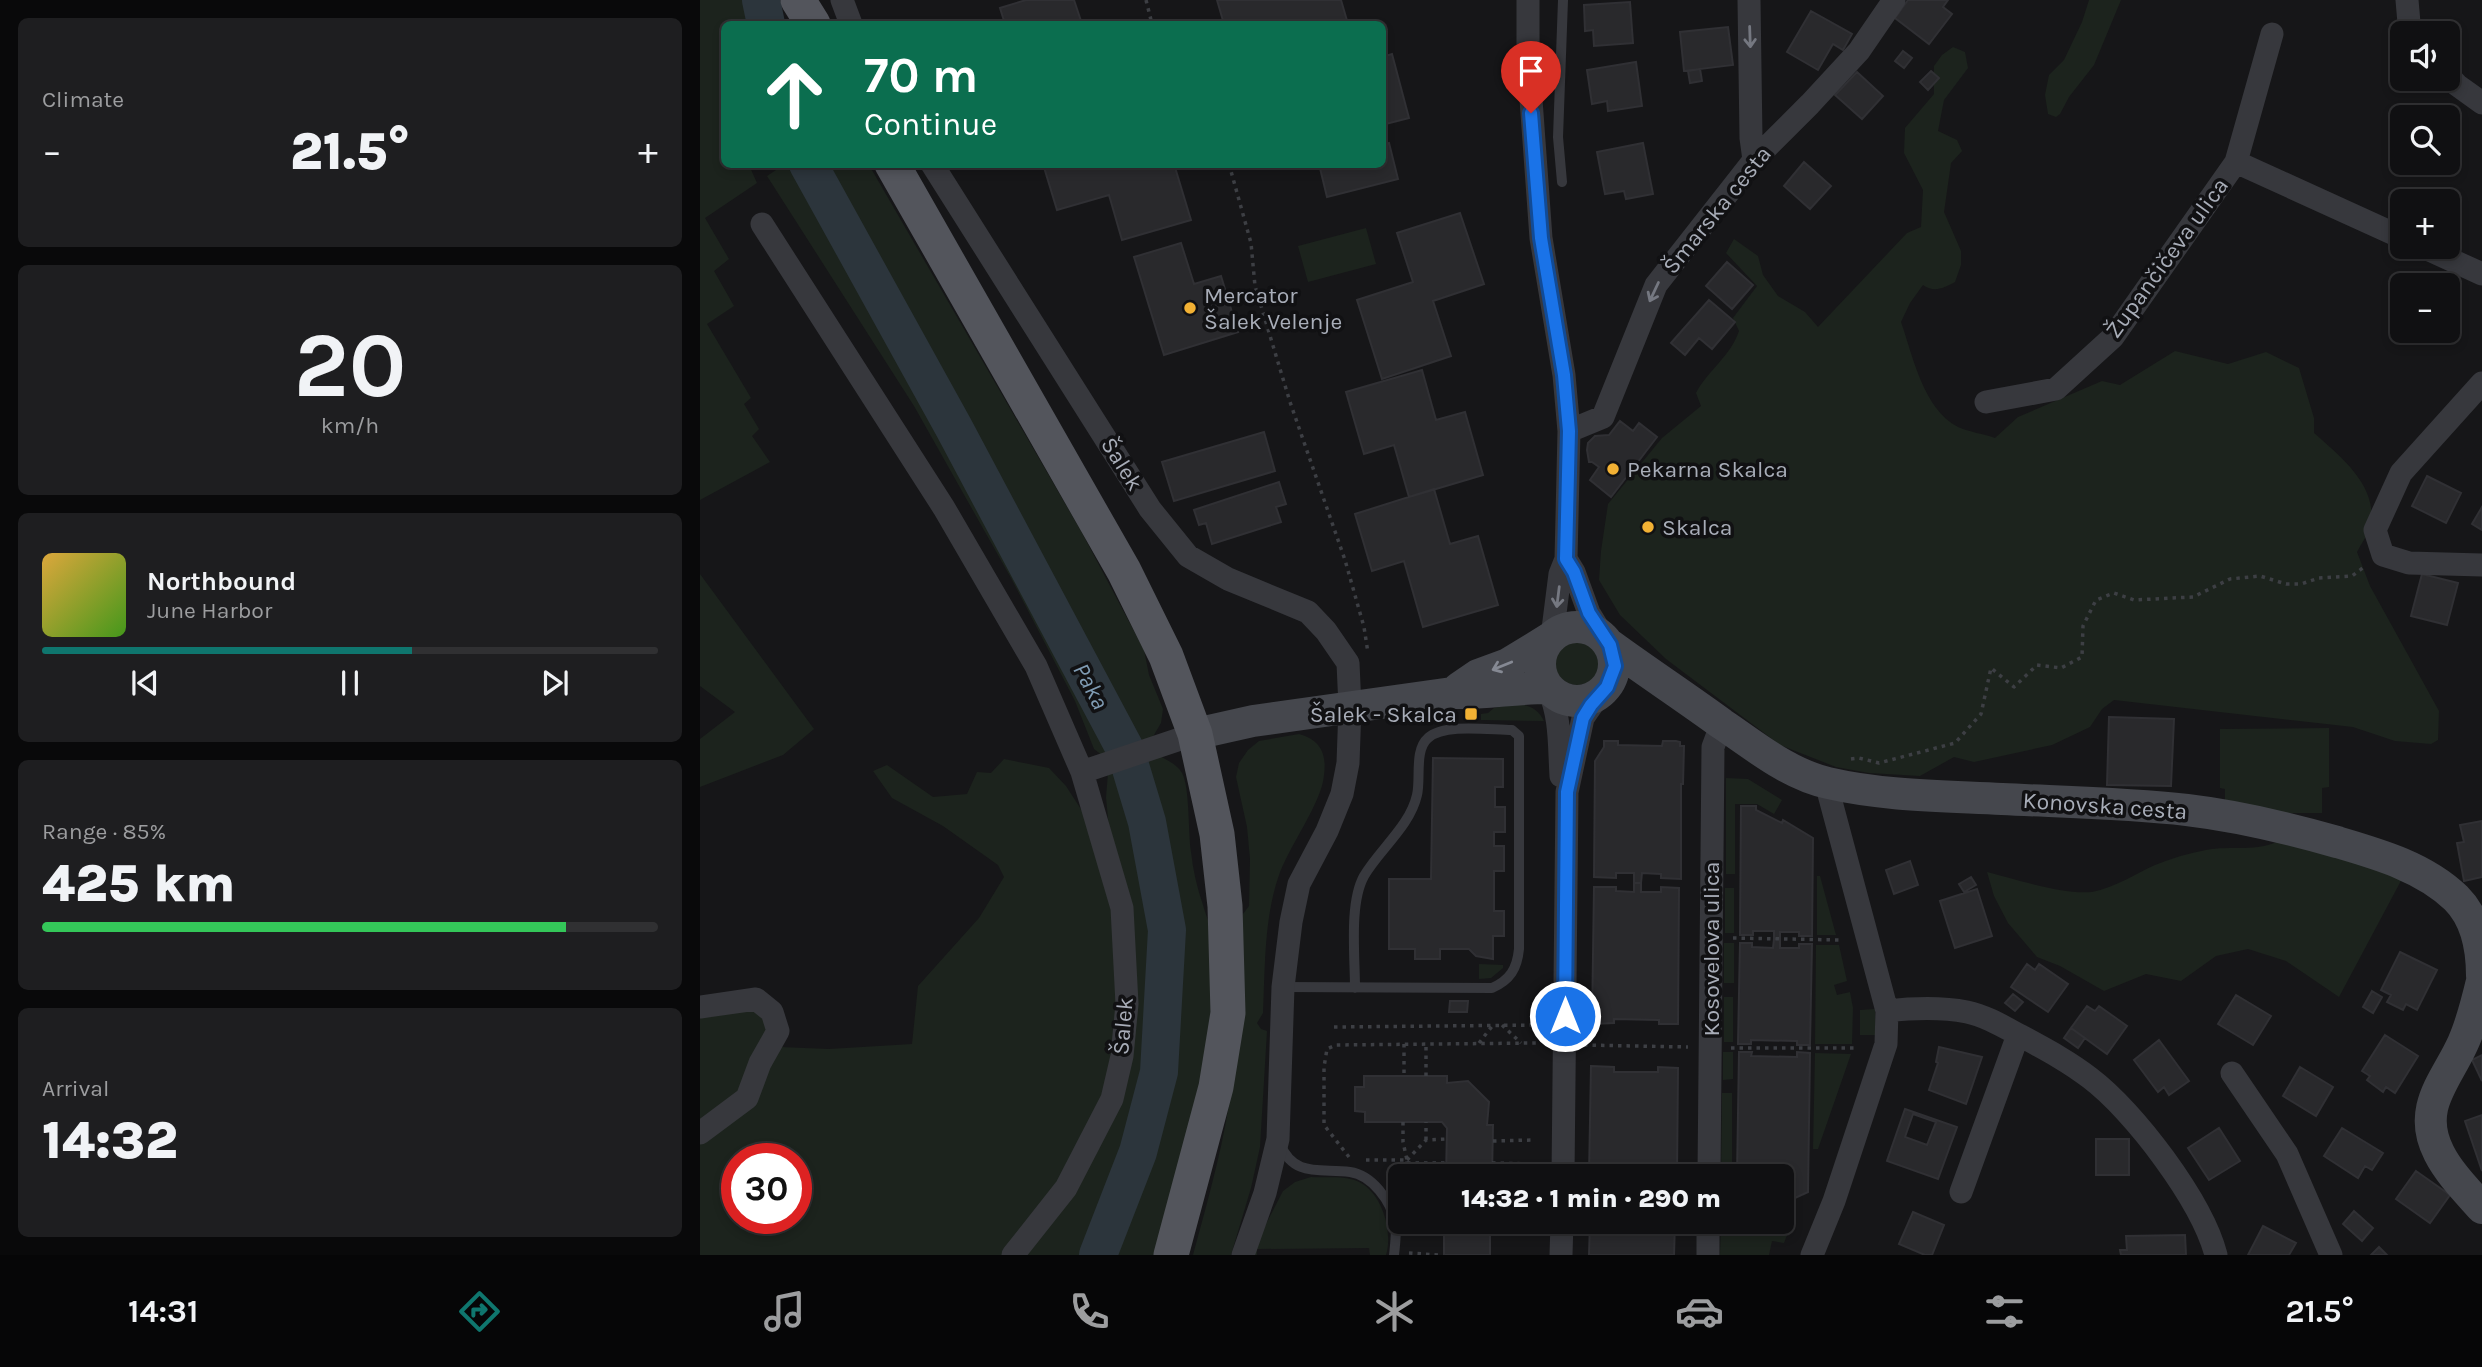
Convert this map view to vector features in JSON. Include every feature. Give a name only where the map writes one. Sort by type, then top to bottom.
[{"type":"main road","points":[[798,0],[811,21]]},
{"type":"main road","points":[[894,168],[1124,571],[1167,656],[1195,734],[1217,834],[1226,918],[1228,1013],[1216,1087],[1171,1255]]},
{"type":"street","points":[[842,0],[850,21]]},
{"type":"street","points":[[1528,0],[1533,141],[1541,238],[1564,375],[1569,431],[1566,559],[1560,574],[1552,637],[1545,646],[1540,667],[1556,707],[1561,775],[1567,792]]},
{"type":"street","points":[[1749,0],[1751,138],[1754,160]]},
{"type":"street","name":"Šmarska cesta","points":[[1569,431],[1603,417],[1656,285],[1754,160],[1859,51],[1894,0]]},
{"type":"street","points":[[2407,0],[2409,21]]},
{"type":"street","name":"Župančičeva ulica","points":[[1986,402],[2056,389],[2113,337],[2236,162],[2272,34]]},
{"type":"street","points":[[2460,87],[2482,103]]},
{"type":"street","name":"Župančičeva ulica","points":[[2236,162],[2390,232]]},
{"type":"street","name":"Šalek","points":[[935,168],[1150,509],[1188,556],[1228,579],[1308,612],[1326,631],[1348,663],[1348,763],[1342,794],[1327,831],[1299,884],[1283,987],[1278,1139],[1265,1193],[1243,1255]]},
{"type":"street","name":"Šalek","points":[[762,224],[944,508],[1036,666],[1082,772],[1122,908],[1127,1004],[1122,1056],[1112,1099],[1066,1188],[1013,1255]]},
{"type":"street","points":[[2449,259],[2482,274]]},
{"type":"street","points":[[2482,383],[2401,473],[2375,530],[2384,555],[2409,564],[2482,565]]},
{"type":"street","points":[[1563,1164],[1567,792],[1583,718],[1607,687],[1615,666],[1606,640],[1589,613],[1574,572],[1566,559]]},
{"type":"street","points":[[1452,693],[1478,675],[1508,664],[1561,630],[1583,627],[1593,630],[1606,640]]},
{"type":"street","name":"Konovska cesta","points":[[1606,640],[1648,669],[1679,695],[1777,761],[1835,771],[1868,790],[2188,810],[2281,826],[2365,850],[2410,867],[2437,883],[2477,919],[2481,993],[2463,1043],[2437,1090],[2430,1112],[2431,1133],[2439,1153],[2482,1208]]},
{"type":"street","points":[[1082,772],[1195,734],[1253,721],[1452,693],[1482,694],[1511,689],[1548,688],[1557,695],[1578,702],[1620,690],[1679,695]]},
{"type":"street","name":"Kosovelova ulica","points":[[1709,1164],[1713,747],[1721,723]]},
{"type":"street","points":[[1812,1255],[1838,1189],[1886,1044],[1887,1011],[1835,771]]},
{"type":"street","points":[[700,1007],[756,999],[772,1012],[778,1031],[760,1063],[747,1098],[700,1133]]},
{"type":"street","points":[[1887,1011],[1935,1009],[1969,1012],[2061,1058],[2091,1078],[2114,1099],[2149,1140],[2183,1187],[2200,1213],[2216,1255]]},
{"type":"street","points":[[1961,1192],[2018,1035]]},
{"type":"street","points":[[2232,1073],[2287,1154],[2331,1255]]},
{"type":"street","points":[[1561,1255],[1562,1234]]},
{"type":"street","points":[[1708,1234],[1708,1255]]},
{"type":"lane","points":[[1562,182],[1558,137],[1563,0]]},
{"type":"lane","points":[[1533,141],[1558,137]]},
{"type":"lane","points":[[1283,987],[1354,988],[1492,988],[1512,975],[1519,949],[1519,736],[1512,730],[1441,730],[1426,739],[1421,751],[1417,796],[1404,822],[1363,877],[1356,906],[1354,988]]},
{"type":"lane","points":[[1278,1139],[1284,1154],[1296,1166],[1313,1171],[1353,1172],[1370,1180],[1387,1200],[1395,1223],[1394,1253]]},
{"type":"path","points":[[1146,0],[1151,21]]},
{"type":"path","points":[[1230,168],[1251,243],[1255,286],[1290,402],[1345,560],[1364,627],[1368,655]]},
{"type":"path","points":[[1835,771],[1859,758],[1879,763],[1955,743],[1981,714],[1991,668],[2014,687],[2037,665],[2061,668],[2082,657],[2083,626],[2096,600],[2114,593],[2134,600],[2193,597],[2230,579],[2260,576],[2286,584],[2301,584],[2319,578],[2352,576],[2384,555]]},
{"type":"path","points":[[1711,938],[1840,940]]},
{"type":"path","points":[[1478,1043],[1493,1025]]},
{"type":"path","points":[[1502,1025],[1521,1043]]},
{"type":"path","points":[[1334,1027],[1542,1025]]},
{"type":"path","points":[[1352,1160],[1324,1125],[1324,1067],[1327,1049],[1336,1045],[1536,1043]]},
{"type":"path","points":[[1404,1044],[1405,1075]]},
{"type":"path","points":[[1426,1044],[1426,1076]]},
{"type":"path","points":[[1403,1122],[1407,1162]]},
{"type":"path","points":[[1407,1162],[1426,1140],[1426,1122]]},
{"type":"path","points":[[1426,1140],[1447,1139]]},
{"type":"path","points":[[1493,1141],[1533,1140]]},
{"type":"path","points":[[1366,1160],[1446,1163]]},
{"type":"path","points":[[1492,1163],[1533,1164]]},
{"type":"path","points":[[1394,1253],[1438,1255]]},
{"type":"shaded area","points":[[700,0],[743,0],[749,21],[721,21],[721,168],[750,168],[757,183],[705,218],[729,259],[714,271],[734,306],[707,324],[751,398],[744,404],[759,429],[752,436],[770,462],[700,500]]},
{"type":"shaded area","points":[[768,0],[773,0],[785,21],[772,21]]},
{"type":"shaded area","points":[[2089,0],[2121,0],[2094,65],[2056,117],[2048,114],[2045,95],[2049,75],[2064,60]]},
{"type":"shaded area","points":[[1953,47],[1965,52],[1968,68],[1944,100],[1938,131],[1957,140],[1962,151],[1951,163],[1944,212],[1961,251],[1961,265],[1955,282],[1935,289],[1923,285],[1901,322],[1921,380],[1936,408],[1958,427],[1995,438],[2018,417],[2102,381],[2120,385],[2175,351],[2228,364],[2266,352],[2299,368],[2314,418],[2314,433],[2356,474],[2369,499],[2372,513],[2370,528],[2357,552],[2370,586],[2439,711],[2438,740],[2431,744],[2395,741],[2353,727],[2114,700],[2102,709],[2090,727],[2052,745],[1974,762],[1954,757],[1920,776],[1869,773],[1836,767],[1780,745],[1666,659],[1620,615],[1599,580],[1608,504],[1662,438],[1701,406],[1696,393],[1735,340],[1739,331],[1733,318],[1757,286],[1726,253],[1734,239],[1758,256],[1763,275],[1778,296],[1805,312],[1818,327],[1907,233],[1921,227],[1923,190],[1904,153],[1905,128],[1934,94],[1934,66],[1942,55]]},
{"type":"shaded area","points":[[775,168],[802,168],[829,223],[899,345],[1087,689],[1116,755],[1107,759],[1094,749],[1075,701],[1011,578],[914,406],[767,176],[776,170]]},
{"type":"shaded area","points":[[817,168],[871,168],[1081,531],[1144,650],[1149,675],[1163,709],[1161,723],[1151,740],[1135,749],[1103,681],[990,472],[968,441],[839,214]]},
{"type":"shaded area","points":[[1366,228],[1376,264],[1308,282],[1298,246]]},
{"type":"shaded area","points":[[700,574],[814,729],[783,755],[700,787],[700,739],[735,712],[700,686]]},
{"type":"shaded area","points":[[1577,641],[1592,648],[1599,663],[1592,678],[1577,685],[1562,678],[1555,663],[1562,648]]},
{"type":"shaded area","points":[[1514,704],[1532,708],[1544,721],[1481,720],[1481,714]]},
{"type":"shaded area","points":[[2329,728],[2329,787],[2322,788],[2322,813],[2225,813],[2225,789],[2220,788],[2220,729]]},
{"type":"shaded area","points":[[1299,734],[1312,740],[1320,748],[1324,760],[1324,775],[1317,799],[1278,878],[1270,911],[1263,1013],[1257,1023],[1261,1029],[1267,1031],[1260,1147],[1231,1255],[1193,1255],[1230,1099],[1237,1036],[1243,914],[1249,906],[1250,859],[1247,827],[1236,777],[1239,763],[1259,741]]},
{"type":"shaded area","points":[[1156,754],[1177,767],[1185,780],[1193,865],[1213,941],[1210,1021],[1187,1139],[1156,1255],[1109,1255],[1151,1134],[1168,1065],[1173,986],[1172,912],[1159,825],[1140,760]]},
{"type":"shaded area","points":[[1004,759],[1049,768],[1066,786],[1086,817],[1108,888],[1117,951],[1119,1007],[1114,1061],[1083,1148],[1009,1255],[700,1255],[700,1002],[753,1002],[780,1047],[829,1049],[912,1044],[918,986],[979,918],[1004,877],[998,865],[943,826],[892,798],[873,771],[887,765],[933,797],[967,794],[977,772],[991,773]]},
{"type":"shaded area","points":[[1119,767],[1141,826],[1158,936],[1153,1067],[1134,1142],[1123,1142],[1088,1255],[1020,1255],[1130,1055],[1106,797],[1108,773]]},
{"type":"shaded area","points":[[1726,778],[1748,779],[1782,800],[1774,814],[1757,804],[1735,804],[1735,874],[1726,874]]},
{"type":"shaded area","points":[[2280,840],[2403,877],[2339,997],[2286,961],[2248,949],[2216,956],[2181,981],[2146,974],[2104,991],[2060,966],[2037,957],[2008,923],[1994,896],[1987,872],[2054,889],[2092,892],[2187,854],[2215,849],[2253,848]]},
{"type":"shaded area","points":[[1817,876],[1820,876],[1836,935],[1817,935]]},
{"type":"shaded area","points":[[1725,888],[1734,888],[1734,933],[1725,933]]},
{"type":"shaded area","points":[[1724,943],[1734,943],[1734,983],[1724,983]]},
{"type":"shaded area","points":[[1816,945],[1839,945],[1847,981],[1834,985],[1837,995],[1850,992],[1853,1008],[1852,1044],[1815,1044]]},
{"type":"shaded area","points":[[1479,964],[1503,965],[1503,968],[1491,978],[1479,979]]},
{"type":"shaded area","points":[[1724,997],[1733,997],[1733,1042],[1724,1042]]},
{"type":"shaded area","points":[[1875,1009],[1876,1035],[1860,1035],[1860,1010]]},
{"type":"shaded area","points":[[1723,1052],[1733,1052],[1733,1079],[1723,1080]]},
{"type":"shaded area","points":[[1815,1053],[1851,1054],[1818,1149],[1813,1149]]},
{"type":"shaded area","points":[[1722,1093],[1732,1093],[1732,1164],[1721,1164]]},
{"type":"shaded area","points":[[1311,1177],[1336,1177],[1350,1179],[1369,1189],[1377,1199],[1386,1221],[1386,1255],[1370,1255],[1369,1248],[1257,1249],[1257,1255],[1250,1255],[1283,1191],[1295,1182]]},
{"type":"shaded area","points":[[1721,1234],[1787,1234],[1784,1243],[1772,1241],[1769,1255],[1720,1255]]},
{"type":"building","points":[[1026,0],[1074,0],[1081,21],[1004,21],[1000,8]]},
{"type":"building","points":[[1217,0],[1341,0],[1347,21],[1277,21],[1223,21]]},
{"type":"building","points":[[1908,0],[1948,0],[1943,7],[1952,14],[1929,44],[1895,18]]},
{"type":"building","points":[[1630,2],[1633,43],[1594,46],[1593,30],[1585,31],[1584,5]]},
{"type":"building","points":[[1811,11],[1852,34],[1843,50],[1833,44],[1818,70],[1787,52]]},
{"type":"building","points":[[1728,27],[1733,65],[1684,71],[1680,32]]},
{"type":"building","points":[[1903,51],[1912,58],[1904,68],[1895,61]]},
{"type":"building","points":[[1392,54],[1409,118],[1386,124],[1386,56]]},
{"type":"building","points":[[1636,62],[1642,106],[1608,111],[1607,101],[1592,104],[1587,70]]},
{"type":"building","points":[[1700,69],[1702,81],[1690,83],[1688,71]]},
{"type":"building","points":[[1931,71],[1939,78],[1928,90],[1920,82]]},
{"type":"building","points":[[1857,72],[1883,96],[1862,119],[1835,95]]},
{"type":"building","points":[[1389,143],[1398,179],[1327,197],[1320,168],[1386,168],[1386,144]]},
{"type":"building","points":[[1643,143],[1653,194],[1626,199],[1624,191],[1605,194],[1597,152]]},
{"type":"building","points":[[1804,162],[1831,186],[1810,209],[1784,186]]},
{"type":"building","points":[[1044,168],[1175,168],[1191,220],[1122,240],[1109,195],[1057,210]]},
{"type":"building","points":[[1460,213],[1484,284],[1433,301],[1451,356],[1382,379],[1357,300],[1413,282],[1397,233]]},
{"type":"building","name":"Mercator Šalek Velenje","points":[[1181,243],[1194,284],[1221,276],[1238,332],[1164,355],[1134,257]]},
{"type":"building","points":[[1727,262],[1753,285],[1732,309],[1706,286]]},
{"type":"building","points":[[1709,300],[1735,322],[1712,349],[1699,338],[1685,355],[1671,343]]},
{"type":"building","points":[[1422,370],[1436,420],[1465,412],[1483,475],[1409,497],[1394,445],[1364,454],[1346,392]]},
{"type":"building","points":[[1620,421],[1633,431],[1639,423],[1657,437],[1611,497],[1590,480],[1599,467],[1589,462],[1587,450],[1588,443],[1595,436],[1609,435]]},
{"type":"building","points":[[1264,432],[1275,471],[1174,501],[1162,462]]},
{"type":"building","points":[[2427,476],[2461,493],[2446,523],[2412,506]]},
{"type":"building","points":[[1279,482],[1286,504],[1276,507],[1281,522],[1212,544],[1206,523],[1199,525],[1194,510]]},
{"type":"building","points":[[1434,489],[1450,544],[1478,536],[1498,605],[1423,627],[1404,561],[1372,571],[1355,514]]},
{"type":"building","points":[[2482,507],[2482,530],[2472,524]]},
{"type":"building","points":[[2422,574],[2458,583],[2447,625],[2411,616]]},
{"type":"building","points":[[2109,717],[2174,719],[2171,786],[2107,785]]},
{"type":"building","points":[[1604,741],[1618,741],[1618,745],[1662,746],[1663,741],[1676,741],[1680,742],[1680,746],[1684,746],[1681,784],[1681,879],[1642,873],[1641,883],[1634,883],[1634,873],[1616,873],[1616,878],[1594,877],[1595,761],[1604,747]]},
{"type":"building","points":[[1433,758],[1503,759],[1503,787],[1495,787],[1495,807],[1505,807],[1505,832],[1494,832],[1494,846],[1504,846],[1504,871],[1494,871],[1494,911],[1504,911],[1504,936],[1493,936],[1493,959],[1476,956],[1469,949],[1440,949],[1440,959],[1415,959],[1415,949],[1389,949],[1389,879],[1431,879]]},
{"type":"building","points":[[1741,806],[1756,806],[1756,810],[1782,823],[1783,820],[1813,838],[1812,936],[1799,936],[1799,932],[1780,932],[1780,939],[1774,939],[1774,931],[1753,931],[1753,935],[1740,935]]},
{"type":"building","points":[[2482,821],[2482,877],[2464,881],[2457,843],[2464,842],[2460,825]]},
{"type":"building","points":[[1910,861],[1918,885],[1894,894],[1886,870]]},
{"type":"building","points":[[1971,877],[1976,885],[1964,892],[1959,884]]},
{"type":"building","points":[[1634,883],[1641,883],[1641,892],[1661,892],[1661,887],[1679,888],[1678,1024],[1659,1024],[1659,1020],[1614,1019],[1614,1023],[1592,1024],[1594,887],[1616,887],[1616,891],[1634,892]]},
{"type":"building","points":[[1977,889],[1992,936],[1955,948],[1940,901]]},
{"type":"building","points":[[1774,939],[1780,939],[1780,948],[1799,948],[1799,944],[1812,944],[1810,1045],[1797,1045],[1797,1041],[1751,1040],[1751,1044],[1738,1044],[1740,943],[1752,943],[1752,947],[1773,948]]},
{"type":"building","points":[[2400,952],[2437,970],[2417,1010],[2406,1004],[2403,1010],[2387,1002],[2391,995],[2381,990]]},
{"type":"building","points":[[2027,964],[2035,970],[2039,964],[2068,984],[2048,1012],[2011,987]]},
{"type":"building","points":[[2372,991],[2382,997],[2373,1013],[2363,1007]]},
{"type":"building","points":[[2013,994],[2023,1002],[2015,1011],[2005,1003]]},
{"type":"building","points":[[2236,995],[2271,1016],[2253,1045],[2218,1024]]},
{"type":"building","points":[[1450,1001],[1468,1001],[1467,1012],[1449,1012]]},
{"type":"building","points":[[2087,1006],[2095,1011],[2099,1006],[2127,1026],[2107,1054],[2071,1028]]},
{"type":"building","points":[[2071,1028],[2085,1038],[2078,1048],[2064,1038]]},
{"type":"building","points":[[2385,1035],[2418,1056],[2395,1093],[2386,1087],[2383,1092],[2367,1080],[2370,1076],[2362,1071]]},
{"type":"building","points":[[2159,1040],[2189,1081],[2169,1095],[2164,1087],[2158,1092],[2134,1060]]},
{"type":"building","points":[[1939,1047],[1982,1057],[1966,1104],[1929,1090],[1938,1063]]},
{"type":"building","points":[[1739,1052],[1752,1052],[1751,1056],[1797,1057],[1797,1052],[1810,1053],[1808,1192],[1794,1198],[1794,1164],[1737,1164]]},
{"type":"building","points":[[2482,1055],[2482,1081],[2472,1060]]},
{"type":"building","points":[[1591,1066],[1614,1067],[1614,1072],[1658,1072],[1658,1067],[1678,1068],[1677,1164],[1589,1164]]},
{"type":"building","points":[[2300,1067],[2333,1087],[2316,1116],[2283,1096]]},
{"type":"building","points":[[1364,1076],[1447,1076],[1447,1083],[1468,1081],[1489,1102],[1487,1125],[1493,1125],[1492,1164],[1446,1164],[1447,1128],[1442,1122],[1365,1122],[1365,1112],[1355,1111],[1355,1087],[1364,1087]]},
{"type":"building","points":[[1905,1109],[1957,1127],[1938,1179],[1887,1161]],"holes":[[[1913,1114],[1936,1122],[1927,1145],[1905,1137]]]},
{"type":"building","points":[[2482,1115],[2482,1171],[2465,1121]]},
{"type":"building","points":[[2219,1128],[2240,1161],[2209,1180],[2188,1148]]},
{"type":"building","points":[[2342,1128],[2383,1153],[2372,1170],[2365,1166],[2358,1178],[2324,1156]]},
{"type":"building","points":[[2096,1139],[2129,1139],[2129,1175],[2096,1175]]},
{"type":"building","points":[[2416,1171],[2450,1195],[2430,1223],[2396,1199]]},
{"type":"building","points":[[2354,1211],[2373,1228],[2362,1241],[2343,1224]]},
{"type":"building","points":[[1913,1212],[1944,1225],[1932,1255],[1925,1255],[1899,1244]]},
{"type":"building","points":[[2263,1226],[2296,1243],[2289,1255],[2248,1255]]},
{"type":"building","points":[[1444,1234],[1490,1234],[1490,1255],[1444,1255]]},
{"type":"building","points":[[1590,1234],[1675,1234],[1674,1255],[1589,1255]]},
{"type":"building","points":[[2185,1235],[2186,1255],[2121,1255],[2120,1250],[2127,1250],[2126,1236]]},
{"type":"building","points":[[2379,1247],[2387,1255],[2371,1255]]},
{"type":"waterway","name":"Paka","points":[[761,0],[765,21]]},
{"type":"waterway","name":"Paka","points":[[810,168],[954,428],[1125,749],[1147,822],[1167,930],[1159,1072],[1138,1152],[1098,1255]]},
{"type":"place","name":"Mercator Šalek Velenje","points":[[1190,308]]},
{"type":"place","name":"Pekarna Skalca","points":[[1613,469]]},
{"type":"place","name":"Skalca","points":[[1648,527]]},
{"type":"place","name":"Šalek - Skalca","points":[[1471,714]]},
{"type":"route","points":[[1531,113],[1541,238],[1564,375],[1569,431],[1566,559],[1574,572],[1589,613],[1610,645],[1615,666],[1607,687],[1583,718],[1567,792],[1565,1016]]}]
